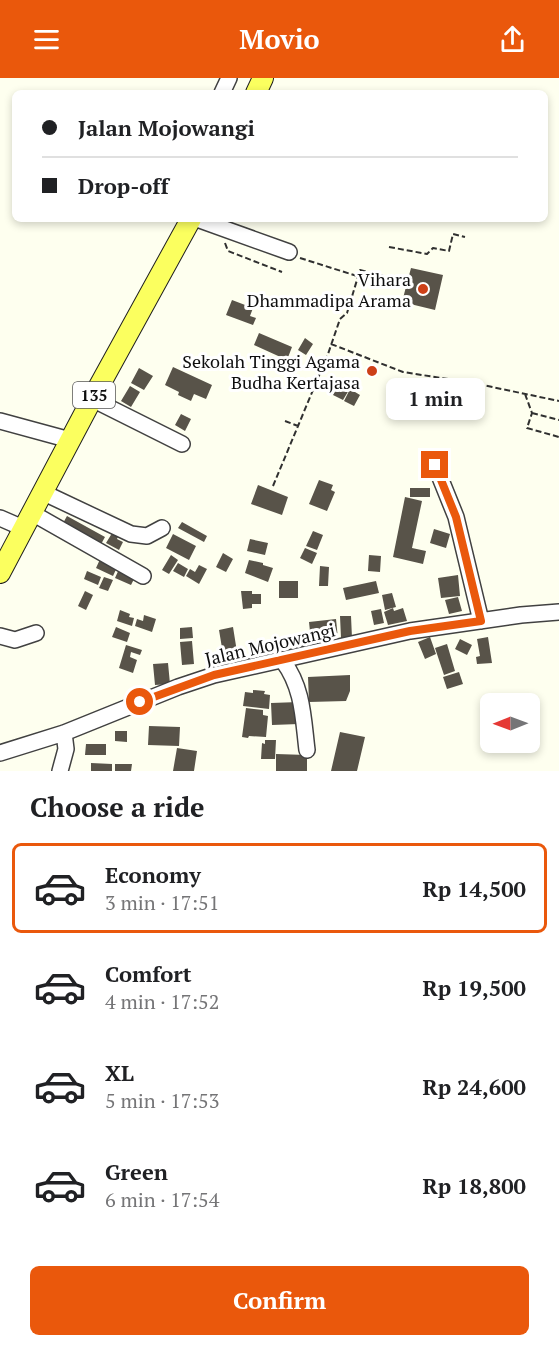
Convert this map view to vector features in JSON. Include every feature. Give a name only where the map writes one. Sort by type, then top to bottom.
[{"type":"main road","name":"135","points":[[0,573],[189,222]]},
{"type":"street","points":[[205,222],[289,252]]},
{"type":"street","points":[[92,399],[182,444]]},
{"type":"street","points":[[0,421],[70,440]]},
{"type":"street","points":[[435,465],[456,517],[481,621]]},
{"type":"street","points":[[42,492],[131,534],[147,536],[162,528]]},
{"type":"street","points":[[0,518],[28,521],[143,576]]},
{"type":"street","name":"Jalan Mojowangi","points":[[0,753],[64,733],[214,675],[410,631],[559,612]]},
{"type":"street","points":[[0,636],[15,640],[36,633]]},
{"type":"street","points":[[283,661],[293,674],[300,693],[307,750]]},
{"type":"street","points":[[60,771],[66,749],[64,733]]},
{"type":"path","points":[[229,231],[225,241],[228,251],[282,272]]},
{"type":"path","points":[[389,247],[427,255],[433,248],[449,251],[453,234],[465,237]]},
{"type":"path","points":[[289,252],[358,276]]},
{"type":"path","points":[[273,486],[332,344],[340,319],[347,313],[360,270],[404,281]]},
{"type":"path","points":[[332,344],[403,372],[559,401]]},
{"type":"path","points":[[525,394],[532,413],[528,428],[559,436]]},
{"type":"path","points":[[532,413],[559,420]]},
{"type":"path","points":[[285,421],[298,426]]},
{"type":"building","name":"Vihara Dhammadipa Arama","points":[[411,268],[443,275],[435,310],[402,302]]},
{"type":"building","points":[[232,300],[253,308],[250,316],[256,318],[253,325],[226,315]]},
{"type":"building","points":[[259,333],[292,347],[287,360],[254,345]]},
{"type":"building","points":[[305,338],[313,344],[306,355],[298,350]]},
{"type":"building","points":[[173,367],[212,385],[206,399],[194,394],[191,401],[165,385]]},
{"type":"building","points":[[139,368],[153,376],[144,390],[131,383]]},
{"type":"building","points":[[339,384],[349,390],[343,400],[333,395]]},
{"type":"building","points":[[130,386],[140,392],[131,407],[121,401]]},
{"type":"building","points":[[350,389],[360,395],[354,406],[344,401]]},
{"type":"building","points":[[181,414],[191,419],[185,431],[175,425]]},
{"type":"building","points":[[319,480],[333,485],[331,490],[335,492],[327,511],[309,504]]},
{"type":"building","points":[[258,485],[288,497],[282,515],[251,504]]},
{"type":"building","points":[[410,488],[430,488],[430,497],[410,497]]},
{"type":"building","points":[[405,497],[422,501],[412,548],[426,551],[423,564],[393,557]]},
{"type":"building","points":[[67,516],[105,537],[100,546],[62,525]]},
{"type":"building","points":[[182,522],[207,536],[204,542],[178,528]]},
{"type":"building","points":[[434,529],[450,534],[446,548],[430,543]]},
{"type":"building","points":[[114,530],[120,532],[117,539],[123,542],[119,550],[106,543]]},
{"type":"building","points":[[313,531],[323,535],[317,550],[306,546]]},
{"type":"building","points":[[173,534],[196,546],[189,560],[166,548]]},
{"type":"building","points":[[250,539],[268,543],[265,555],[247,551]]},
{"type":"building","points":[[305,548],[317,553],[312,564],[300,558]]},
{"type":"building","points":[[223,553],[233,559],[226,572],[216,567]]},
{"type":"building","points":[[102,555],[119,563],[113,576],[96,568]]},
{"type":"building","points":[[171,555],[178,560],[169,574],[162,570]]},
{"type":"building","points":[[369,555],[381,556],[380,572],[368,571]]},
{"type":"building","points":[[249,560],[273,568],[268,582],[245,573]]},
{"type":"building","points":[[178,563],[188,569],[184,577],[173,571]]},
{"type":"building","points":[[199,565],[207,569],[199,584],[186,576],[190,569],[195,572]]},
{"type":"building","points":[[320,566],[329,567],[328,586],[319,586]]},
{"type":"building","points":[[120,567],[136,575],[131,585],[115,578]]},
{"type":"building","points":[[87,571],[101,577],[98,585],[84,579]]},
{"type":"building","points":[[458,575],[460,596],[441,598],[438,578]]},
{"type":"building","points":[[104,577],[113,580],[108,591],[99,588]]},
{"type":"building","points":[[279,581],[298,581],[298,598],[279,598]]},
{"type":"building","points":[[376,581],[379,593],[346,600],[343,588]]},
{"type":"building","points":[[85,591],[93,595],[86,610],[78,606]]},
{"type":"building","points":[[241,591],[261,594],[261,604],[252,604],[252,608],[243,609]]},
{"type":"building","points":[[392,593],[396,607],[385,610],[382,595]]},
{"type":"building","points":[[458,597],[462,611],[449,614],[445,600]]},
{"type":"building","points":[[393,608],[394,611],[403,608],[407,621],[388,625],[384,612]]},
{"type":"building","points":[[381,609],[384,623],[374,625],[371,611]]},
{"type":"building","points":[[120,610],[134,618],[132,626],[117,621]]},
{"type":"building","points":[[144,615],[156,619],[152,632],[135,626],[137,619],[143,621]]},
{"type":"building","points":[[340,616],[351,616],[352,638],[341,638]]},
{"type":"building","points":[[336,619],[338,639],[311,641],[309,622]]},
{"type":"building","points":[[116,627],[130,633],[127,642],[112,637]]},
{"type":"building","points":[[192,627],[193,638],[180,639],[180,628]]},
{"type":"building","points":[[233,627],[237,652],[235,652],[236,659],[229,660],[228,653],[223,654],[219,630]]},
{"type":"building","points":[[309,634],[310,652],[301,653],[300,635]]},
{"type":"building","points":[[430,637],[436,654],[425,659],[418,642]]},
{"type":"building","points":[[488,637],[492,663],[477,664],[476,657],[480,656],[477,639]]},
{"type":"building","points":[[460,639],[472,645],[467,655],[455,649]]},
{"type":"building","points":[[192,641],[194,664],[182,665],[180,642]]},
{"type":"building","points":[[447,644],[455,671],[444,675],[435,648]]},
{"type":"building","points":[[126,645],[142,650],[140,655],[131,652],[130,657],[137,660],[133,673],[119,668]]},
{"type":"building","points":[[272,645],[272,654],[258,655],[258,646]]},
{"type":"building","points":[[168,663],[170,684],[155,685],[153,664]]},
{"type":"building","points":[[459,672],[463,684],[447,689],[443,677]]},
{"type":"building","points":[[350,675],[350,691],[346,701],[309,702],[308,677]]},
{"type":"building","points":[[253,690],[265,691],[264,694],[270,695],[269,709],[243,706],[245,692],[253,693]]},
{"type":"building","points":[[299,702],[299,724],[272,725],[271,703]]},
{"type":"building","points":[[246,708],[263,710],[263,715],[268,716],[266,737],[242,737]]},
{"type":"building","points":[[149,726],[180,727],[179,746],[148,745]]},
{"type":"building","points":[[115,731],[127,731],[127,742],[115,741]]},
{"type":"building","points":[[340,732],[365,737],[357,771],[331,771]]},
{"type":"building","points":[[265,740],[276,740],[275,759],[261,759],[262,743],[265,744]]},
{"type":"building","points":[[86,744],[106,744],[106,755],[85,755]]},
{"type":"building","points":[[177,748],[197,751],[194,771],[173,771]]},
{"type":"building","points":[[276,754],[307,755],[307,771],[276,771]]},
{"type":"building","points":[[91,763],[112,764],[112,771],[91,771]]},
{"type":"building","points":[[115,764],[132,764],[131,771],[115,771]]},
{"type":"place","name":"Vihara Dhammadipa Arama","points":[[423,289]]},
{"type":"place","name":"Sekolah Tinggi Agama Budha Kertajasa","points":[[372,371]]},
{"type":"route","points":[[140,702],[214,675],[410,631],[481,621],[456,517],[435,465]]}]
